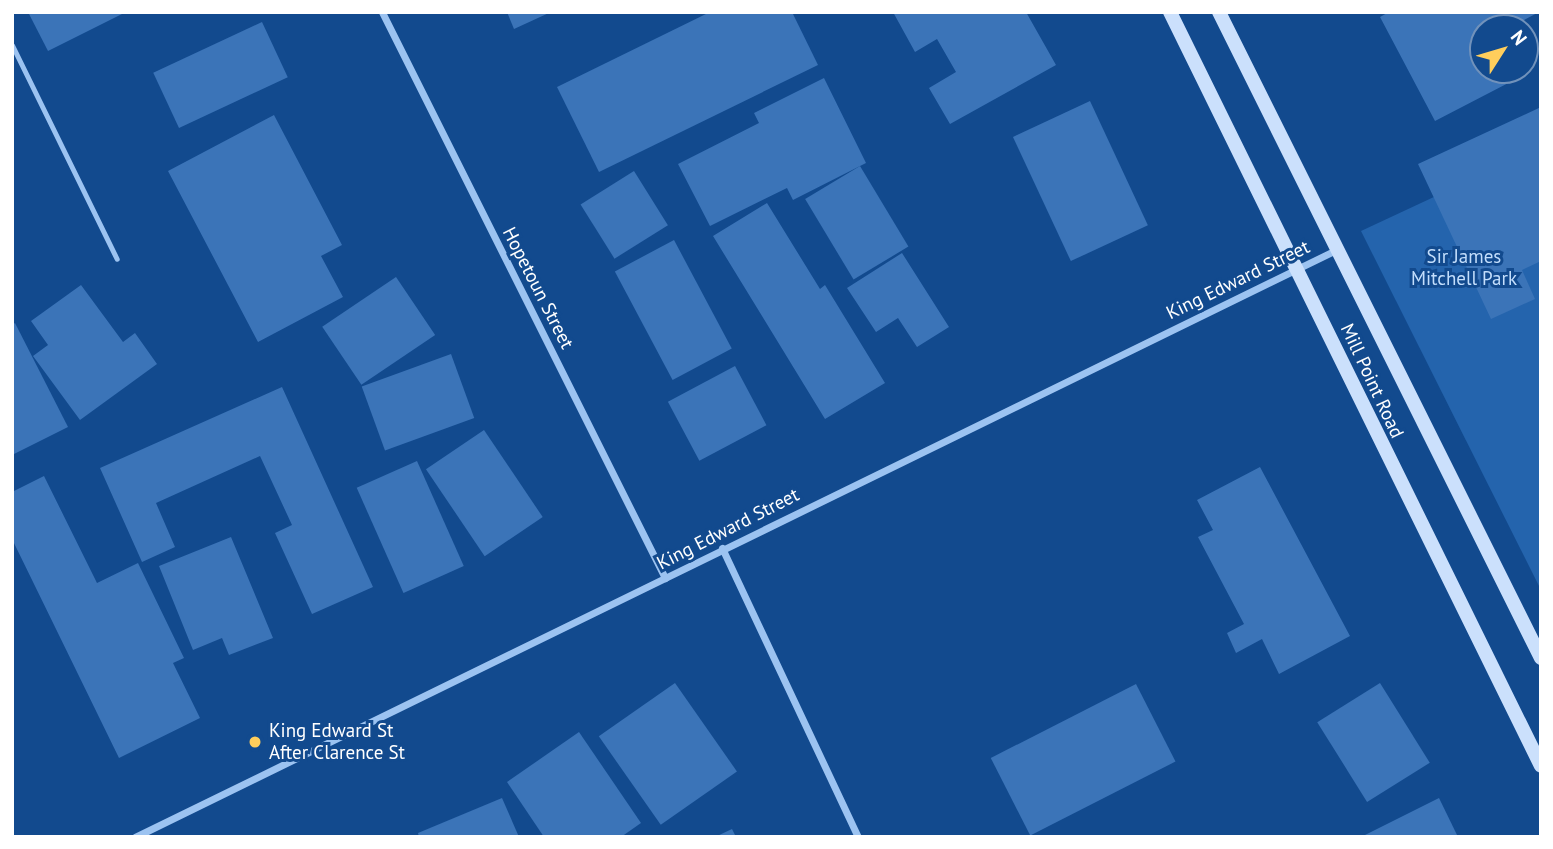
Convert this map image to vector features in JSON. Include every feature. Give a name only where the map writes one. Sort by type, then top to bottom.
[{"type":"main road","name":"Mill Point Road","points":[[1170,12],[1541,766]]},
{"type":"main road","name":"Mill Point Road","points":[[1219,12],[1541,658]]},
{"type":"street","name":"Hopetoun Street","points":[[382,12],[665,578]]},
{"type":"street","name":"King Edward Street","points":[[135,837],[1336,250]]},
{"type":"street","points":[[722,548],[858,837]]},
{"type":"lane","points":[[12,45],[117,259]]},
{"type":"green space","name":"Sir James Mitchell Park","points":[[1541,147],[1541,590],[1361,231]]},
{"type":"building","points":[[28,12],[126,12],[48,51]]},
{"type":"building","points":[[507,12],[551,12],[514,29]]},
{"type":"building","points":[[710,12],[792,12],[818,65],[599,172],[557,87]]},
{"type":"building","points":[[893,12],[1026,12],[1056,65],[950,124],[929,88],[956,72],[937,39],[915,52]]},
{"type":"building","points":[[1389,12],[1539,12],[1469,14],[1469,84],[1506,84],[1435,121],[1380,17]]},
{"type":"building","points":[[262,22],[288,77],[179,128],[153,73]]},
{"type":"building","points":[[824,78],[866,163],[793,200],[787,188],[710,226],[678,164],[759,123],[754,113]]},
{"type":"building","points":[[1090,101],[1148,225],[1071,261],[1013,137]]},
{"type":"building","points":[[1541,107],[1541,261],[1522,270],[1535,299],[1491,319],[1418,164]]},
{"type":"building","points":[[274,115],[342,245],[321,256],[343,297],[258,342],[168,171]]},
{"type":"building","points":[[860,166],[908,247],[854,280],[805,199]]},
{"type":"building","points":[[634,171],[668,225],[614,259],[581,204]]},
{"type":"building","points":[[767,203],[820,289],[825,285],[885,383],[825,419],[713,236]]},
{"type":"building","points":[[674,240],[732,349],[673,380],[615,271]]},
{"type":"building","points":[[902,253],[949,327],[917,347],[898,318],[876,332],[847,288]]},
{"type":"building","points":[[396,277],[435,335],[361,385],[322,327]]},
{"type":"building","points":[[81,285],[123,342],[135,333],[157,364],[80,420],[33,356],[48,345],[31,321]]},
{"type":"building","points":[[15,323],[68,427],[12,455],[12,325]]},
{"type":"building","points":[[451,354],[474,418],[385,450],[362,386]]},
{"type":"building","points":[[735,366],[766,425],[699,461],[668,402]]},
{"type":"building","points":[[282,387],[373,587],[312,614],[275,533],[292,525],[260,456],[156,503],[175,547],[142,562],[100,468]]},
{"type":"building","points":[[484,430],[543,517],[485,556],[426,469]]},
{"type":"building","points":[[417,461],[464,566],[403,593],[357,488]]},
{"type":"building","points":[[1260,467],[1350,636],[1279,674],[1262,639],[1236,653],[1227,633],[1244,624],[1198,537],[1213,530],[1197,500]]},
{"type":"building","points":[[44,476],[97,583],[138,563],[184,658],[173,663],[200,718],[119,758],[12,539],[12,492]]},
{"type":"building","points":[[231,537],[273,638],[229,655],[222,638],[193,650],[159,566]]},
{"type":"building","points":[[675,683],[737,771],[661,825],[599,736]]},
{"type":"building","points":[[1380,683],[1430,763],[1367,802],[1317,722]]},
{"type":"building","points":[[1136,684],[1175,762],[1030,836],[991,758]]},
{"type":"building","points":[[579,732],[641,823],[621,837],[544,837],[507,782]]},
{"type":"building","points":[[502,798],[519,837],[419,837],[418,833]]},
{"type":"building","points":[[1439,798],[1458,837],[1361,837]]},
{"type":"building","points":[[732,829],[736,837],[715,837]]},
{"type":"place","name":"King Edward St After Clarence St","points":[[255,742]]}]
